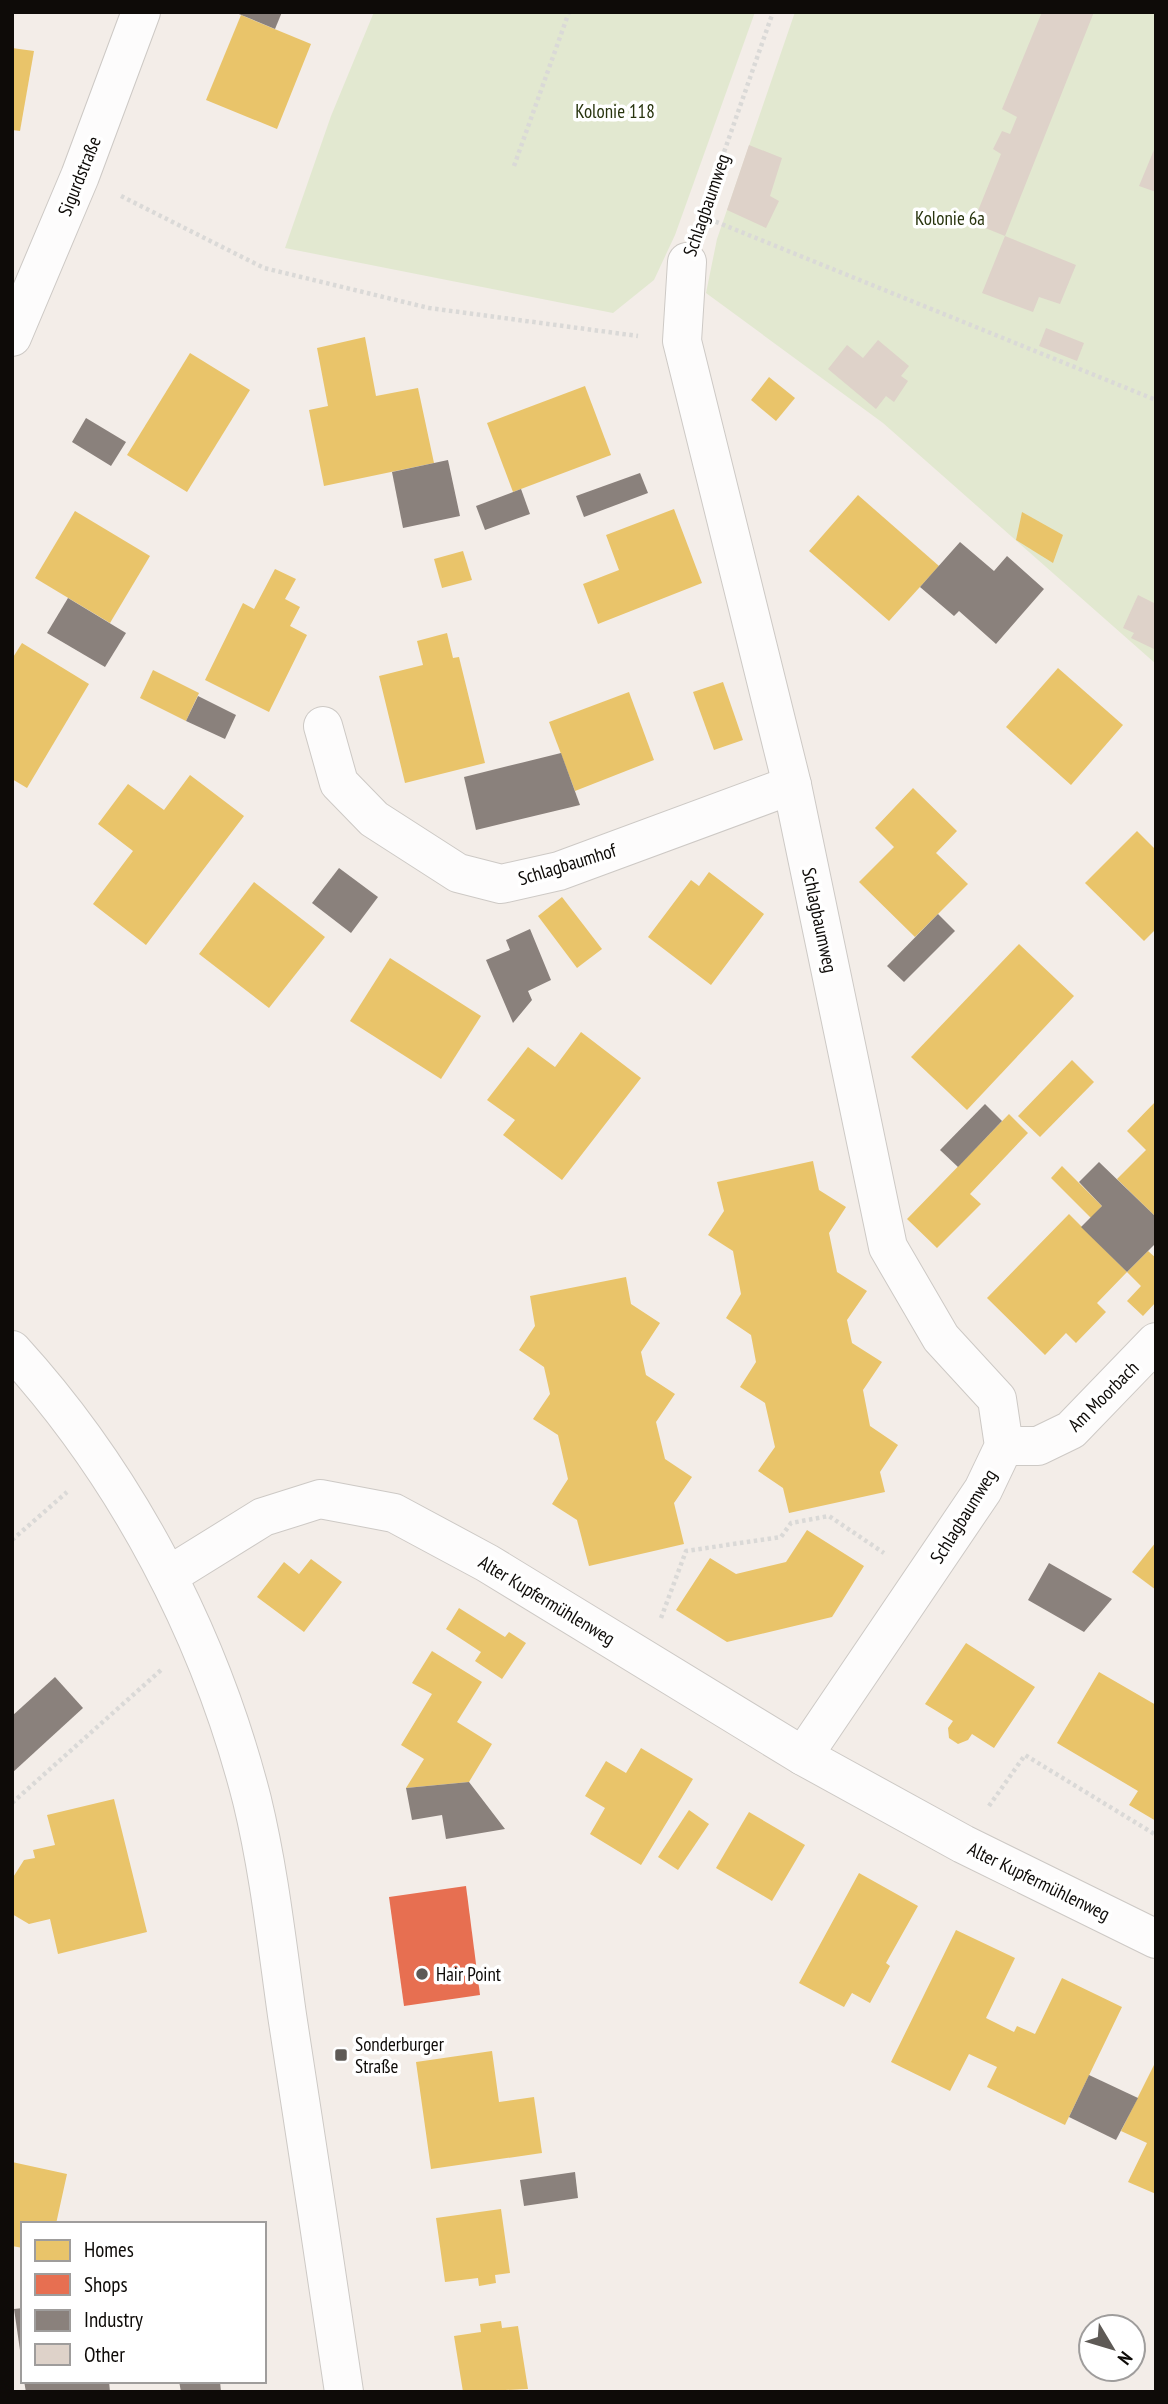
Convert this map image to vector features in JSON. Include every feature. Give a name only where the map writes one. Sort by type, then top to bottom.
[{"type":"street","name":"Sigurdstraße","points":[[12,337],[80,176],[141,12]]},
{"type":"street","name":"Schlagbaumweg","points":[[687,262],[682,341],[792,785],[887,1247],[941,1338],[998,1399],[1004,1446],[983,1490],[803,1756]]},
{"type":"street","name":"Schlagbaumhof","points":[[323,726],[339,783],[374,819],[458,873],[501,884],[559,871],[792,785]]},
{"type":"street","name":"Am Moorbach","points":[[1004,1446],[1038,1446],[1071,1430],[1156,1342]]},
{"type":"street","points":[[12,1350],[44,1385],[102,1462],[168,1576],[227,1718],[252,1801],[272,1912],[344,2392]]},
{"type":"street","name":"Alter Kupfermühlenweg","points":[[168,1576],[263,1517],[320,1499],[394,1513],[487,1563],[803,1756],[963,1844],[1156,1938]]},
{"type":"path","points":[[514,166],[569,12]]},
{"type":"path","name":"Schlagbaumweg","points":[[687,262],[773,12]]},
{"type":"path","points":[[80,176],[264,268],[429,308],[682,341]]},
{"type":"path","points":[[701,216],[1156,400]]},
{"type":"path","points":[[12,1540],[102,1462]]},
{"type":"path","points":[[645,1659],[686,1551],[781,1537],[791,1523],[830,1516],[923,1578]]},
{"type":"path","points":[[12,1803],[196,1639]]},
{"type":"path","points":[[993,1801],[1025,1755],[1156,1835]]},
{"type":"green space","name":"Kolonie 118","points":[[374,12],[755,12],[675,235],[654,280],[613,313],[285,248],[331,116]]},
{"type":"green space","name":"Kolonie 6a","points":[[795,12],[1156,12],[1156,664],[883,423],[706,293],[717,239]]},
{"type":"building: Homes","points":[[241,15],[311,44],[277,129],[206,100]]},
{"type":"building: Homes","points":[[12,48],[34,51],[20,131],[12,130]]},
{"type":"building: Homes","points":[[365,337],[376,396],[418,388],[434,463],[324,486],[309,410],[328,406],[317,348]]},
{"type":"building: Homes","points":[[190,353],[250,390],[187,492],[127,455]]},
{"type":"building: Homes","points":[[769,377],[795,398],[776,421],[751,400]]},
{"type":"building: Homes","points":[[585,386],[611,455],[513,492],[487,423]]},
{"type":"building: Homes","points":[[858,495],[939,566],[889,621],[809,551]]},
{"type":"building: Homes","points":[[674,509],[702,583],[598,624],[583,584],[619,570],[606,535]]},
{"type":"building: Homes","points":[[75,511],[150,556],[110,623],[35,578]]},
{"type":"building: Homes","points":[[1022,512],[1063,535],[1053,563],[1016,540]]},
{"type":"building: Homes","points":[[463,551],[472,580],[442,588],[434,559]]},
{"type":"building: Homes","points":[[275,569],[296,579],[285,599],[300,607],[290,626],[307,635],[269,712],[205,680],[243,603],[254,609]]},
{"type":"building: Homes","points":[[447,633],[453,658],[459,657],[485,763],[405,783],[379,676],[423,665],[417,641]]},
{"type":"building: Homes","points":[[22,643],[89,684],[27,788],[12,779],[12,659]]},
{"type":"building: Homes","points":[[1058,668],[1123,725],[1071,785],[1006,727]]},
{"type":"building: Homes","points":[[153,670],[199,693],[186,721],[140,698]]},
{"type":"building: Homes","points":[[723,682],[743,740],[714,750],[693,692]]},
{"type":"building: Homes","points":[[629,692],[654,760],[575,791],[549,722]]},
{"type":"building: Homes","points":[[190,775],[244,816],[146,945],[93,904],[133,851],[98,824],[128,784],[164,810]]},
{"type":"building: Homes","points":[[913,788],[957,831],[936,853],[968,884],[915,937],[859,882],[894,847],[875,828]]},
{"type":"building: Homes","points":[[1137,831],[1156,850],[1156,929],[1144,941],[1085,883]]},
{"type":"building: Homes","points":[[709,872],[764,914],[711,985],[648,937],[691,880],[699,886]]},
{"type":"building: Homes","points":[[254,882],[325,937],[269,1008],[199,954]]},
{"type":"building: Homes","points":[[562,897],[602,949],[577,968],[538,916]]},
{"type":"building: Homes","points":[[1019,944],[1074,996],[967,1110],[911,1057]]},
{"type":"building: Homes","points":[[390,958],[481,1016],[441,1079],[350,1021]]},
{"type":"building: Homes","points":[[581,1032],[641,1078],[562,1180],[503,1135],[515,1120],[487,1100],[528,1047],[555,1067]]},
{"type":"building: Homes","points":[[1072,1060],[1094,1082],[1040,1137],[1018,1116]]},
{"type":"building: Homes","points":[[1156,1101],[1156,1217],[1117,1179],[1146,1150],[1127,1131]]},
{"type":"building: Homes","points":[[1009,1114],[1028,1133],[970,1194],[981,1204],[937,1248],[907,1219]]},
{"type":"building: Homes","points":[[813,1161],[819,1190],[846,1207],[829,1233],[837,1272],[867,1291],[847,1320],[852,1343],[882,1362],[863,1390],[870,1426],[898,1445],[880,1472],[885,1492],[789,1513],[783,1488],[758,1471],[775,1447],[765,1403],[740,1387],[756,1362],[751,1335],[726,1318],[741,1294],[733,1251],[708,1235],[724,1211],[717,1182]]},
{"type":"building: Homes","points":[[1062,1166],[1102,1206],[1091,1218],[1051,1178]]},
{"type":"building: Homes","points":[[1069,1214],[1127,1272],[1097,1303],[1106,1312],[1076,1343],[1066,1333],[1045,1355],[987,1298]]},
{"type":"building: Homes","points":[[1148,1251],[1156,1258],[1156,1302],[1143,1316],[1127,1301],[1141,1286],[1127,1272]]},
{"type":"building: Homes","points":[[626,1277],[631,1304],[660,1323],[641,1352],[646,1375],[675,1394],[656,1422],[665,1459],[692,1477],[674,1503],[684,1544],[589,1566],[577,1520],[552,1504],[568,1479],[558,1435],[533,1419],[550,1394],[544,1367],[519,1350],[535,1326],[530,1296]]},
{"type":"building: Homes","points":[[807,1530],[864,1566],[832,1617],[727,1642],[676,1610],[710,1558],[736,1574],[786,1562]]},
{"type":"building: Homes","points":[[1156,1542],[1156,1590],[1132,1572]]},
{"type":"building: Homes","points":[[311,1559],[342,1582],[304,1632],[257,1597],[284,1562],[299,1574]]},
{"type":"building: Homes","points":[[459,1608],[505,1637],[509,1632],[526,1643],[502,1679],[475,1661],[481,1652],[446,1629]]},
{"type":"building: Homes","points":[[966,1643],[1035,1687],[994,1748],[972,1734],[968,1740],[958,1744],[949,1738],[948,1728],[953,1721],[925,1704]]},
{"type":"building: Homes","points":[[432,1651],[482,1682],[457,1722],[492,1744],[469,1782],[406,1788],[424,1759],[401,1745],[432,1694],[412,1683]]},
{"type":"building: Homes","points":[[1099,1672],[1156,1705],[1156,1821],[1129,1805],[1138,1791],[1057,1743]]},
{"type":"building: Homes","points":[[641,1748],[693,1779],[641,1865],[590,1834],[605,1808],[585,1796],[606,1761],[626,1773]]},
{"type":"building: Homes","points":[[114,1799],[147,1932],[58,1954],[50,1919],[29,1924],[12,1914],[12,1879],[24,1860],[35,1858],[33,1850],[55,1845],[47,1815]]},
{"type":"building: Homes","points":[[689,1810],[709,1824],[678,1870],[658,1857]]},
{"type":"building: Homes","points":[[749,1812],[805,1845],[772,1901],[716,1868]]},
{"type":"building: Homes","points":[[859,1873],[918,1906],[886,1963],[890,1966],[870,2003],[852,1993],[844,2007],[799,1983]]},
{"type":"building: Homes","points":[[956,1930],[1015,1958],[986,2018],[1014,2032],[1017,2026],[1035,2034],[1062,1978],[1122,2007],[1065,2125],[987,2087],[997,2067],[969,2054],[950,2091],[891,2062]]},
{"type":"building: Homes","points":[[492,2051],[499,2102],[534,2097],[542,2153],[431,2169],[416,2062]]},
{"type":"building: Homes","points":[[1156,2061],[1156,2194],[1128,2182],[1147,2143],[1121,2131]]},
{"type":"building: Homes","points":[[12,2162],[67,2174],[56,2222],[21,2222],[21,2248],[12,2246]]},
{"type":"building: Homes","points":[[501,2209],[510,2273],[495,2275],[496,2283],[479,2286],[478,2278],[445,2282],[436,2218]]},
{"type":"building: Homes","points":[[501,2321],[502,2328],[518,2326],[528,2389],[463,2392],[454,2336],[481,2332],[480,2324]]},
{"type":"building: Shops","points":[[466,1886],[480,1995],[404,2006],[389,1897]]},
{"type":"building: Industry","points":[[234,12],[282,12],[275,29]]},
{"type":"building: Industry","points":[[86,418],[126,442],[111,466],[72,442]]},
{"type":"building: Industry","points":[[448,460],[460,516],[403,528],[392,472]]},
{"type":"building: Industry","points":[[640,473],[648,493],[584,517],[576,496]]},
{"type":"building: Industry","points":[[521,489],[530,514],[485,530],[476,506]]},
{"type":"building: Industry","points":[[960,542],[994,571],[1007,556],[1044,589],[996,644],[959,611],[954,616],[920,587]]},
{"type":"building: Industry","points":[[68,598],[126,633],[105,667],[47,633]]},
{"type":"building: Industry","points":[[198,696],[236,715],[225,739],[186,721]]},
{"type":"building: Industry","points":[[561,753],[580,805],[476,830],[464,777]]},
{"type":"building: Industry","points":[[339,868],[378,897],[351,933],[312,903]]},
{"type":"building: Industry","points":[[938,914],[955,931],[904,982],[887,966]]},
{"type":"building: Industry","points":[[530,929],[551,980],[528,991],[532,1000],[513,1023],[486,960],[510,950],[506,940]]},
{"type":"building: Industry","points":[[985,1104],[1002,1121],[958,1167],[940,1150]]},
{"type":"building: Industry","points":[[1099,1162],[1156,1217],[1156,1243],[1127,1272],[1081,1227],[1102,1206],[1079,1182]]},
{"type":"building: Industry","points":[[1049,1563],[1112,1599],[1084,1632],[1028,1600]]},
{"type":"building: Industry","points":[[55,1677],[83,1708],[12,1773],[12,1716]]},
{"type":"building: Industry","points":[[469,1782],[505,1829],[446,1839],[442,1815],[412,1820],[406,1788]]},
{"type":"building: Industry","points":[[1089,2075],[1138,2098],[1116,2140],[1069,2117]]},
{"type":"building: Industry","points":[[575,2172],[578,2198],[524,2206],[520,2180]]},
{"type":"building: Industry","points":[[21,2308],[21,2357],[14,2309]]},
{"type":"building: Industry","points":[[24,2383],[109,2383],[110,2392],[26,2392]]},
{"type":"building: Industry","points":[[179,2383],[220,2383],[221,2392],[181,2392]]},
{"type":"building: Other","points":[[1042,12],[1094,12],[1005,236],[973,223],[1001,154],[993,149],[1002,131],[1010,134],[1017,117],[1002,109]]},
{"type":"building: Other","points":[[749,145],[782,158],[770,196],[779,201],[766,228],[727,210]]},
{"type":"building: Other","points":[[1156,145],[1156,192],[1139,186]]},
{"type":"building: Other","points":[[1005,236],[1076,265],[1060,304],[1039,297],[1033,312],[982,293]]},
{"type":"building: Other","points":[[1046,328],[1084,343],[1077,361],[1039,346]]},
{"type":"building: Other","points":[[878,340],[909,366],[901,376],[908,381],[894,402],[886,396],[876,409],[828,369],[847,345],[863,358]]},
{"type":"building: Other","points":[[1138,595],[1156,604],[1156,650],[1131,638],[1134,633],[1123,628]]},
{"type":"place","name":"Hair Point","points":[[422,1974]]},
{"type":"place","name":"Sonderburger Straße","points":[[341,2055]]}]
